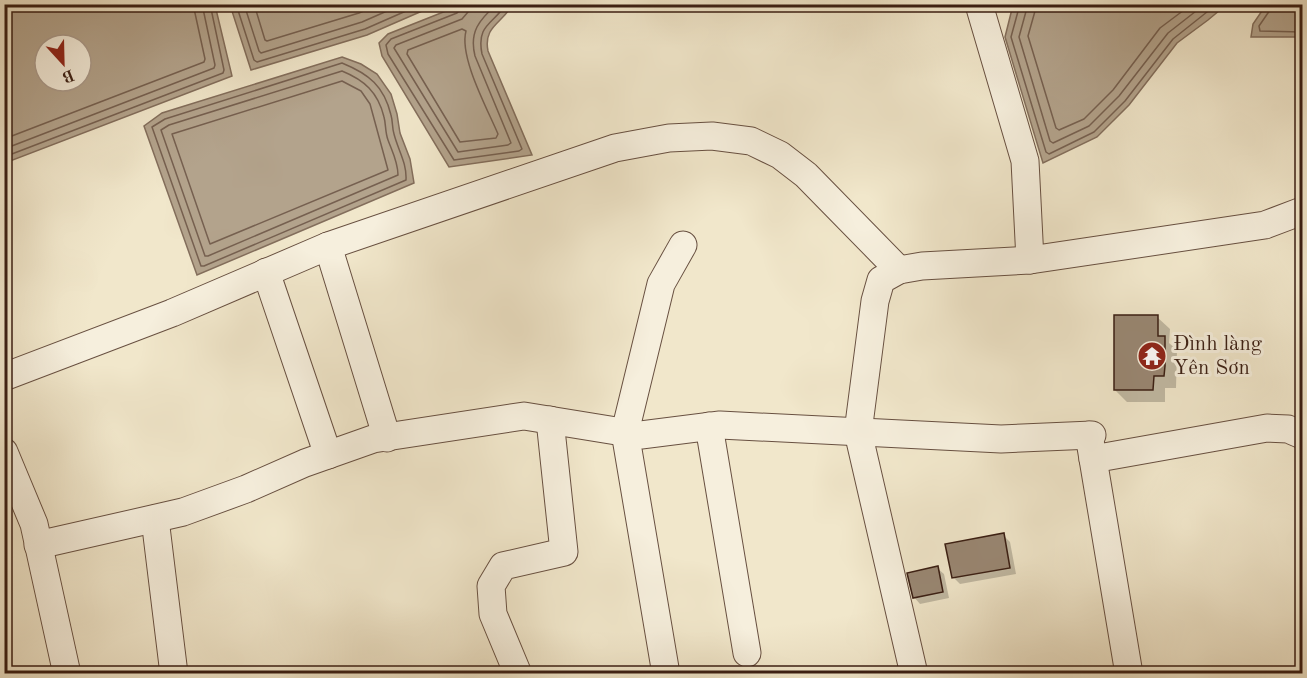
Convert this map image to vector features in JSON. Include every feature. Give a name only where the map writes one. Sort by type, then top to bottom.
[{"type":"street","points":[[981,4],[980,8],[1025,161],[1030,260]]},
{"type":"street","points":[[4,377],[172,313],[328,246],[615,148],[669,138],[712,136],[751,141],[780,155],[806,175],[899,270]]},
{"type":"street","points":[[914,674],[858,432],[875,301],[881,280],[899,270],[922,266],[1030,260],[1265,225],[1302,211]]},
{"type":"street","points":[[666,674],[625,432],[661,284],[683,245]]},
{"type":"street","points":[[328,246],[387,438]]},
{"type":"street","points":[[266,272],[328,455]]},
{"type":"street","points":[[38,545],[183,512],[373,439],[524,416],[641,435],[720,425],[1091,443],[1267,428],[1288,429],[1302,435]]},
{"type":"street","points":[[518,674],[493,614],[491,586],[503,566],[564,552],[550,420]]},
{"type":"street","points":[[709,426],[747,652]]},
{"type":"street","points":[[1091,443],[1128,674]]},
{"type":"street","points":[[4,452],[34,524],[67,674]]},
{"type":"street","points":[[155,519],[174,674]]},
{"type":"water","points":[[5,4],[215,5],[232,76],[5,163]]},
{"type":"water","points":[[230,4],[436,5],[367,35],[251,70]]},
{"type":"water","points":[[461,5],[512,5],[491,30],[487,43],[488,51],[532,155],[449,167],[382,56],[379,43],[388,34]]},
{"type":"water","points":[[1017,5],[1226,5],[1177,43],[1129,105],[1097,137],[1043,163],[1005,37],[1012,9]]},
{"type":"water","points":[[1266,5],[1302,5],[1302,37],[1251,37],[1253,24]]},
{"type":"water","points":[[342,57],[361,64],[377,74],[391,94],[400,133],[410,159],[414,183],[197,275],[144,126],[162,113]]},
{"type":"building","name":"Đình làng Yên Sơn","points":[[1114,315],[1158,315],[1158,336],[1165,336],[1165,366],[1164,376],[1154,376],[1153,390],[1114,390]]},
{"type":"building","points":[[1004,533],[1010,568],[952,578],[945,544]]},
{"type":"building","points":[[938,566],[943,592],[913,598],[907,573]]},
{"type":"place","name":"Đình làng Yên Sơn","points":[[1152,356]]}]
